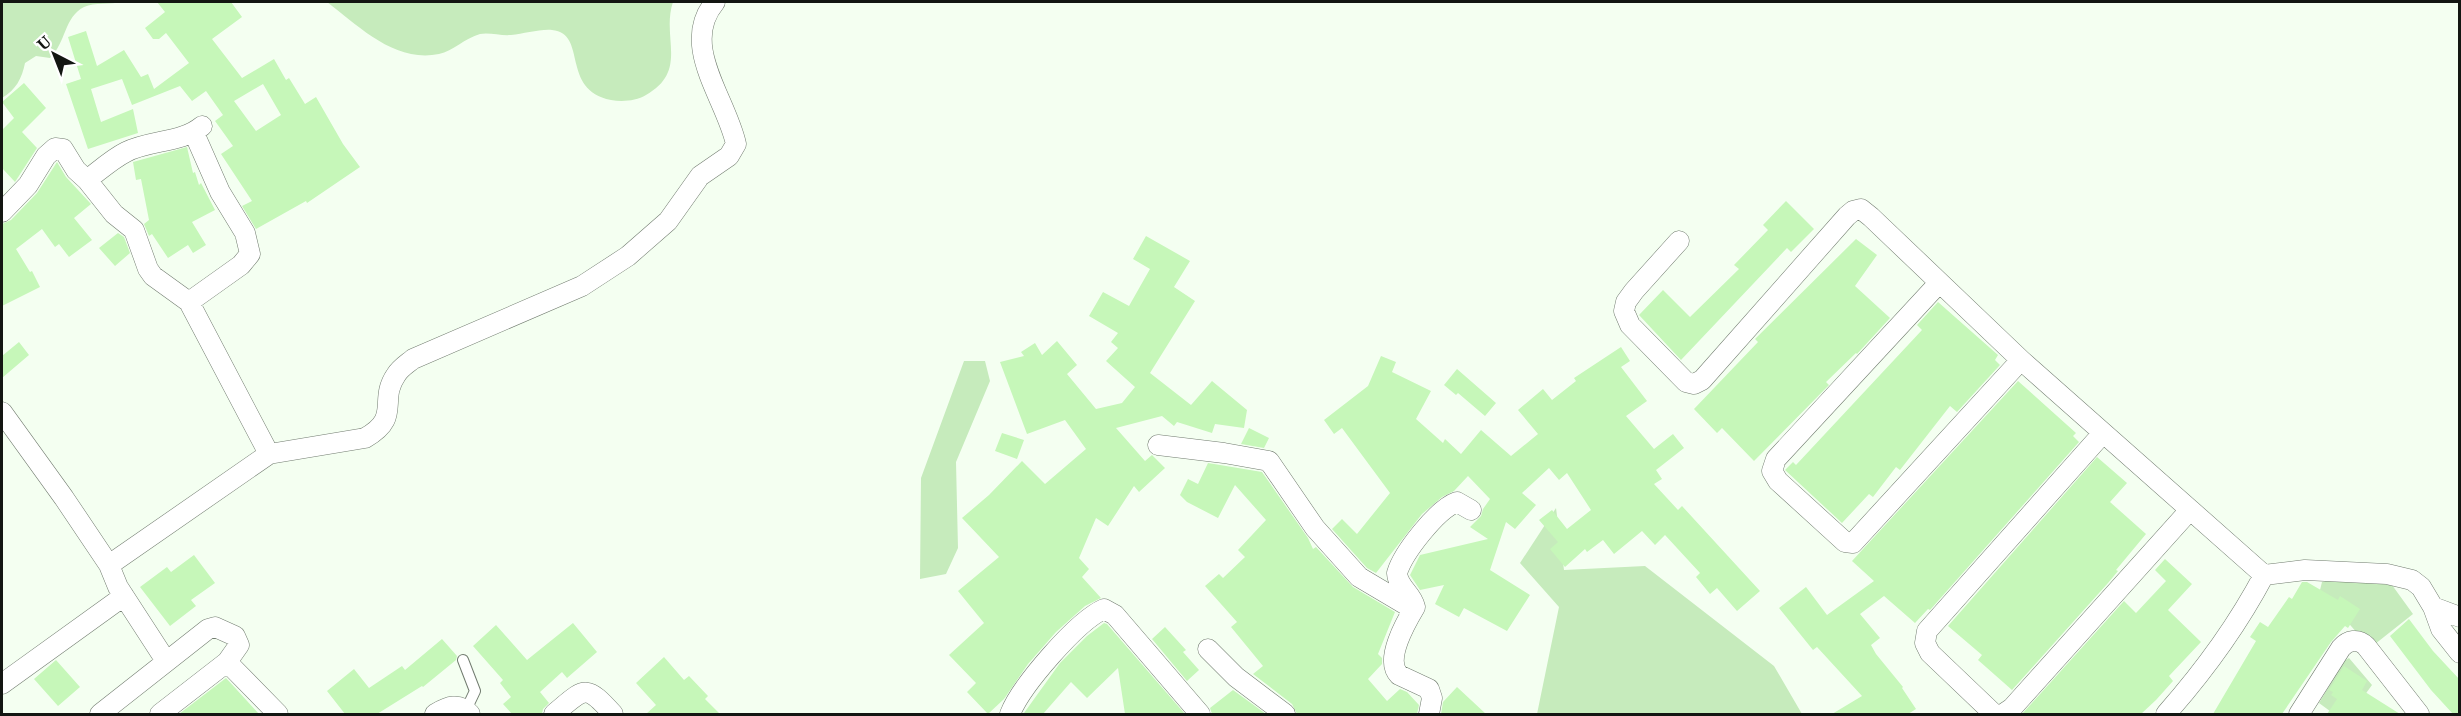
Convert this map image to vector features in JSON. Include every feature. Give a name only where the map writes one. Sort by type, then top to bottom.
[{"type":"street","points":[[109,565],[269,454],[364,438],[376,432],[387,416],[390,386],[402,367],[413,359],[582,286],[628,256],[668,221],[700,176],[729,156],[736,144],[732,127],[703,57],[701,43],[710,8]]},
{"type":"street","points":[[87,180],[126,152],[199,129],[220,192],[245,233],[250,254],[241,265],[189,302]]},
{"type":"street","points":[[2,212],[28,185],[46,156],[55,148],[63,149],[76,170],[114,214],[134,230],[148,269],[153,276],[189,302],[269,454]]},
{"type":"street","points":[[1679,242],[1634,291],[1624,306],[1624,315],[1630,325],[1681,378],[1692,384],[1702,380],[1853,211],[1861,209],[2021,360],[2264,575],[2306,570],[2387,574],[2412,580],[2421,587],[2433,607],[2441,629],[2460,652]]},
{"type":"street","points":[[1939,283],[1776,459],[1772,471],[1778,481],[1845,542],[1853,543],[2021,360]]},
{"type":"street","points":[[2,412],[109,565],[124,596],[166,661]]},
{"type":"street","points":[[1994,714],[1930,653],[1925,643],[1927,631],[2103,433]]},
{"type":"street","points":[[1158,445],[1269,461],[1315,528],[1359,577],[1413,609]]},
{"type":"street","points":[[1429,714],[1432,698],[1429,689],[1395,672],[1393,659],[1397,642],[1413,609],[1414,601],[1397,581],[1399,567],[1414,544],[1441,512],[1457,502],[1471,510]]},
{"type":"street","points":[[2003,714],[2012,708],[2190,511]]},
{"type":"street","points":[[2166,714],[2217,654],[2264,575]]},
{"type":"street","points":[[2,684],[124,596]]},
{"type":"street","points":[[2433,607],[2460,617]]},
{"type":"street","points":[[1010,714],[1015,703],[1059,648],[1087,620],[1104,609],[1115,615],[1200,714]]},
{"type":"street","points":[[100,714],[208,629],[215,627],[235,636],[239,645],[226,662],[160,714]]},
{"type":"street","points":[[2299,714],[2341,648],[2347,643],[2356,641],[2366,646],[2416,713]]},
{"type":"street","points":[[1208,648],[1236,678],[1285,714]]},
{"type":"street","points":[[226,662],[278,714]]},
{"type":"street","points":[[554,714],[578,694],[584,692],[597,696],[613,714]]},
{"type":"street","points":[[435,714],[454,706],[460,706],[468,712]]},
{"type":"lane","points":[[463,660],[475,691],[468,712]]},
{"type":"green space","points":[[2,2],[122,2],[88,5],[77,11],[50,58],[36,56],[25,63],[18,83],[2,98]]},
{"type":"green space","points":[[327,2],[673,2],[670,15],[670,64],[667,75],[659,86],[646,95],[638,99],[611,100],[595,94],[585,85],[579,74],[569,41],[563,33],[547,30],[511,35],[487,33],[469,38],[439,54],[407,53],[378,40]]},
{"type":"green space","points":[[964,361],[985,361],[990,381],[956,462],[958,548],[946,574],[920,579],[921,478]]},
{"type":"green space","points":[[1556,508],[1564,570],[1645,566],[1774,666],[1802,714],[1537,714],[1559,607],[1520,563]]},
{"type":"green space","points":[[2334,579],[2392,585],[2413,614],[2370,648],[2320,590],[2322,582]]},
{"type":"green space","points":[[2349,658],[2372,685],[2351,714],[2334,714],[2319,703],[2344,661]]},
{"type":"building","points":[[157,2],[231,2],[242,17],[212,39],[242,78],[274,59],[286,80],[289,78],[305,104],[316,97],[343,144],[360,167],[307,203],[306,201],[256,229],[242,206],[252,201],[221,154],[233,146],[215,121],[223,115],[206,91],[192,101],[180,86],[132,105],[122,79],[91,89],[101,122],[133,109],[138,133],[88,149],[66,84],[81,79],[68,37],[86,31],[97,66],[124,50],[141,77],[148,74],[154,89],[189,63],[166,33],[159,39],[153,39],[145,28],[165,12]],"holes":[[[263,84],[281,115],[256,131],[234,101]]]},
{"type":"building","points":[[24,83],[46,108],[22,132],[37,148],[15,182],[2,168],[2,130],[14,118],[2,102]]},
{"type":"building","points":[[187,147],[193,173],[195,172],[199,185],[201,183],[215,210],[192,222],[206,245],[193,253],[188,245],[168,258],[152,234],[149,236],[144,224],[149,220],[141,179],[136,180],[133,162]]},
{"type":"building","points":[[57,162],[66,177],[91,204],[74,218],[92,240],[69,257],[59,244],[55,247],[42,229],[16,249],[40,287],[2,306],[2,224],[11,220],[37,193]]},
{"type":"building","points":[[1786,201],[1814,229],[1791,252],[1787,248],[1681,360],[1639,315],[1663,290],[1690,317],[1739,269],[1734,265],[1768,230],[1763,225]]},
{"type":"building","points":[[118,233],[124,237],[130,253],[115,266],[99,248]]},
{"type":"building","points":[[1146,236],[1190,261],[1174,287],[1195,301],[1150,373],[1191,405],[1212,381],[1247,410],[1244,428],[1215,424],[1212,433],[1177,422],[1174,426],[1162,416],[1116,428],[1145,461],[1152,455],[1165,468],[1139,492],[1134,486],[1108,526],[1096,518],[1079,558],[1089,569],[1082,577],[1101,598],[1085,606],[1056,632],[1028,664],[1004,699],[988,714],[967,692],[976,683],[949,655],[984,623],[958,591],[999,557],[962,518],[989,495],[1022,461],[1045,484],[1086,449],[1065,420],[1027,434],[1000,362],[1024,356],[1021,352],[1035,343],[1042,355],[1057,341],[1077,365],[1067,374],[1096,409],[1122,403],[1135,387],[1106,361],[1118,348],[1111,342],[1118,333],[1089,316],[1103,292],[1129,306],[1150,269],[1133,259]]},
{"type":"building","points":[[1856,239],[1877,255],[1855,286],[1890,318],[1857,354],[1826,382],[1829,385],[1754,461],[1722,428],[1717,433],[1694,409],[1758,342],[1755,339]]},
{"type":"building","points":[[1938,302],[1998,355],[1995,360],[2000,365],[1957,412],[1950,406],[1900,470],[1896,467],[1873,497],[1869,494],[1842,523],[1785,470],[1793,462],[1796,465],[1922,330],[1917,325]]},
{"type":"building","points":[[19,342],[29,355],[2,378],[2,356]]},
{"type":"building","points":[[1621,347],[1630,361],[1621,367],[1647,401],[1626,416],[1654,449],[1673,434],[1684,448],[1656,470],[1662,479],[1654,484],[1678,510],[1682,506],[1760,591],[1737,611],[1717,588],[1710,594],[1696,577],[1700,573],[1665,535],[1655,545],[1642,531],[1614,554],[1603,540],[1587,552],[1585,549],[1565,567],[1550,549],[1558,542],[1539,520],[1552,510],[1567,529],[1591,510],[1567,473],[1559,480],[1549,468],[1522,493],[1536,505],[1515,529],[1506,522],[1490,570],[1530,595],[1507,631],[1464,608],[1459,617],[1435,604],[1444,585],[1420,590],[1410,575],[1420,555],[1488,539],[1470,527],[1481,516],[1490,499],[1468,476],[1454,491],[1442,497],[1422,514],[1376,573],[1367,568],[1332,529],[1342,519],[1357,534],[1390,493],[1342,428],[1334,434],[1324,420],[1368,386],[1381,356],[1396,362],[1392,372],[1431,391],[1416,419],[1443,443],[1445,439],[1461,454],[1481,430],[1511,456],[1538,434],[1518,410],[1543,389],[1552,400],[1576,381],[1574,378]]},
{"type":"building","points":[[1457,369],[1496,403],[1485,416],[1458,393],[1456,395],[1444,385]]},
{"type":"building","points":[[2018,381],[2076,433],[2073,436],[2079,442],[1930,610],[1928,609],[1915,623],[1884,596],[1860,614],[1880,638],[1871,645],[1876,654],[1903,687],[1916,709],[1908,714],[1832,714],[1862,696],[1817,647],[1813,650],[1779,608],[1806,587],[1827,615],[1874,581],[1852,561]]},
{"type":"building","points":[[1249,428],[1269,438],[1264,448],[1241,444]]},
{"type":"building","points":[[1002,433],[1024,440],[1017,459],[995,451]]},
{"type":"building","points":[[2097,457],[2127,483],[2110,502],[2146,534],[2108,583],[2012,690],[1978,660],[1982,655],[1948,626]]},
{"type":"building","points":[[1208,463],[1262,472],[1308,538],[1313,549],[1316,547],[1353,587],[1395,612],[1378,654],[1382,658],[1382,664],[1368,679],[1387,701],[1400,689],[1407,692],[1419,705],[1417,714],[1297,714],[1292,704],[1253,674],[1263,666],[1231,627],[1237,622],[1205,586],[1219,574],[1223,578],[1245,557],[1238,550],[1266,520],[1235,485],[1218,518],[1187,502],[1180,495],[1188,479],[1198,484]]},
{"type":"building","points":[[194,555],[215,583],[191,600],[196,606],[170,626],[140,587],[167,567],[171,572]]},
{"type":"building","points":[[2165,559],[2192,584],[2168,610],[2201,642],[2169,676],[2173,681],[2156,700],[2141,714],[2022,714],[2124,601],[2136,613],[2166,581],[2155,570]]},
{"type":"building","points":[[2302,582],[2307,582],[2338,600],[2340,596],[2360,609],[2348,628],[2345,626],[2331,642],[2282,714],[2213,714],[2256,641],[2250,637],[2260,622],[2268,627],[2289,597],[2292,599]]},
{"type":"building","points":[[2409,619],[2433,651],[2460,680],[2460,714],[2453,714],[2431,690],[2390,636]]},
{"type":"building","points":[[573,623],[597,652],[567,678],[562,672],[540,692],[549,703],[543,709],[542,714],[512,714],[503,704],[511,697],[500,683],[503,680],[473,646],[496,625],[527,660]]},
{"type":"building","points":[[1104,623],[1185,714],[1125,714],[1118,668],[1087,698],[1071,682],[1043,714],[1024,713],[1060,663],[1087,636]]},
{"type":"building","points":[[1165,627],[1186,650],[1183,652],[1199,670],[1187,681],[1152,639]]},
{"type":"building","points":[[442,639],[457,656],[456,660],[423,687],[377,714],[345,714],[327,691],[354,669],[369,688],[402,666],[405,670]]},
{"type":"building","points":[[664,657],[684,680],[689,676],[708,696],[705,699],[720,714],[646,714],[656,705],[636,683]]},
{"type":"building","points":[[56,660],[80,687],[58,706],[34,679]]},
{"type":"building","points":[[2344,666],[2367,681],[2362,690],[2400,714],[2327,714],[2337,699],[2331,695],[2333,692],[2329,690]]},
{"type":"building","points":[[226,678],[259,714],[179,714]]},
{"type":"building","points":[[1457,687],[1486,714],[1441,714],[1443,702]]},
{"type":"building","points":[[1233,690],[1266,714],[1212,714],[1210,708]]}]
